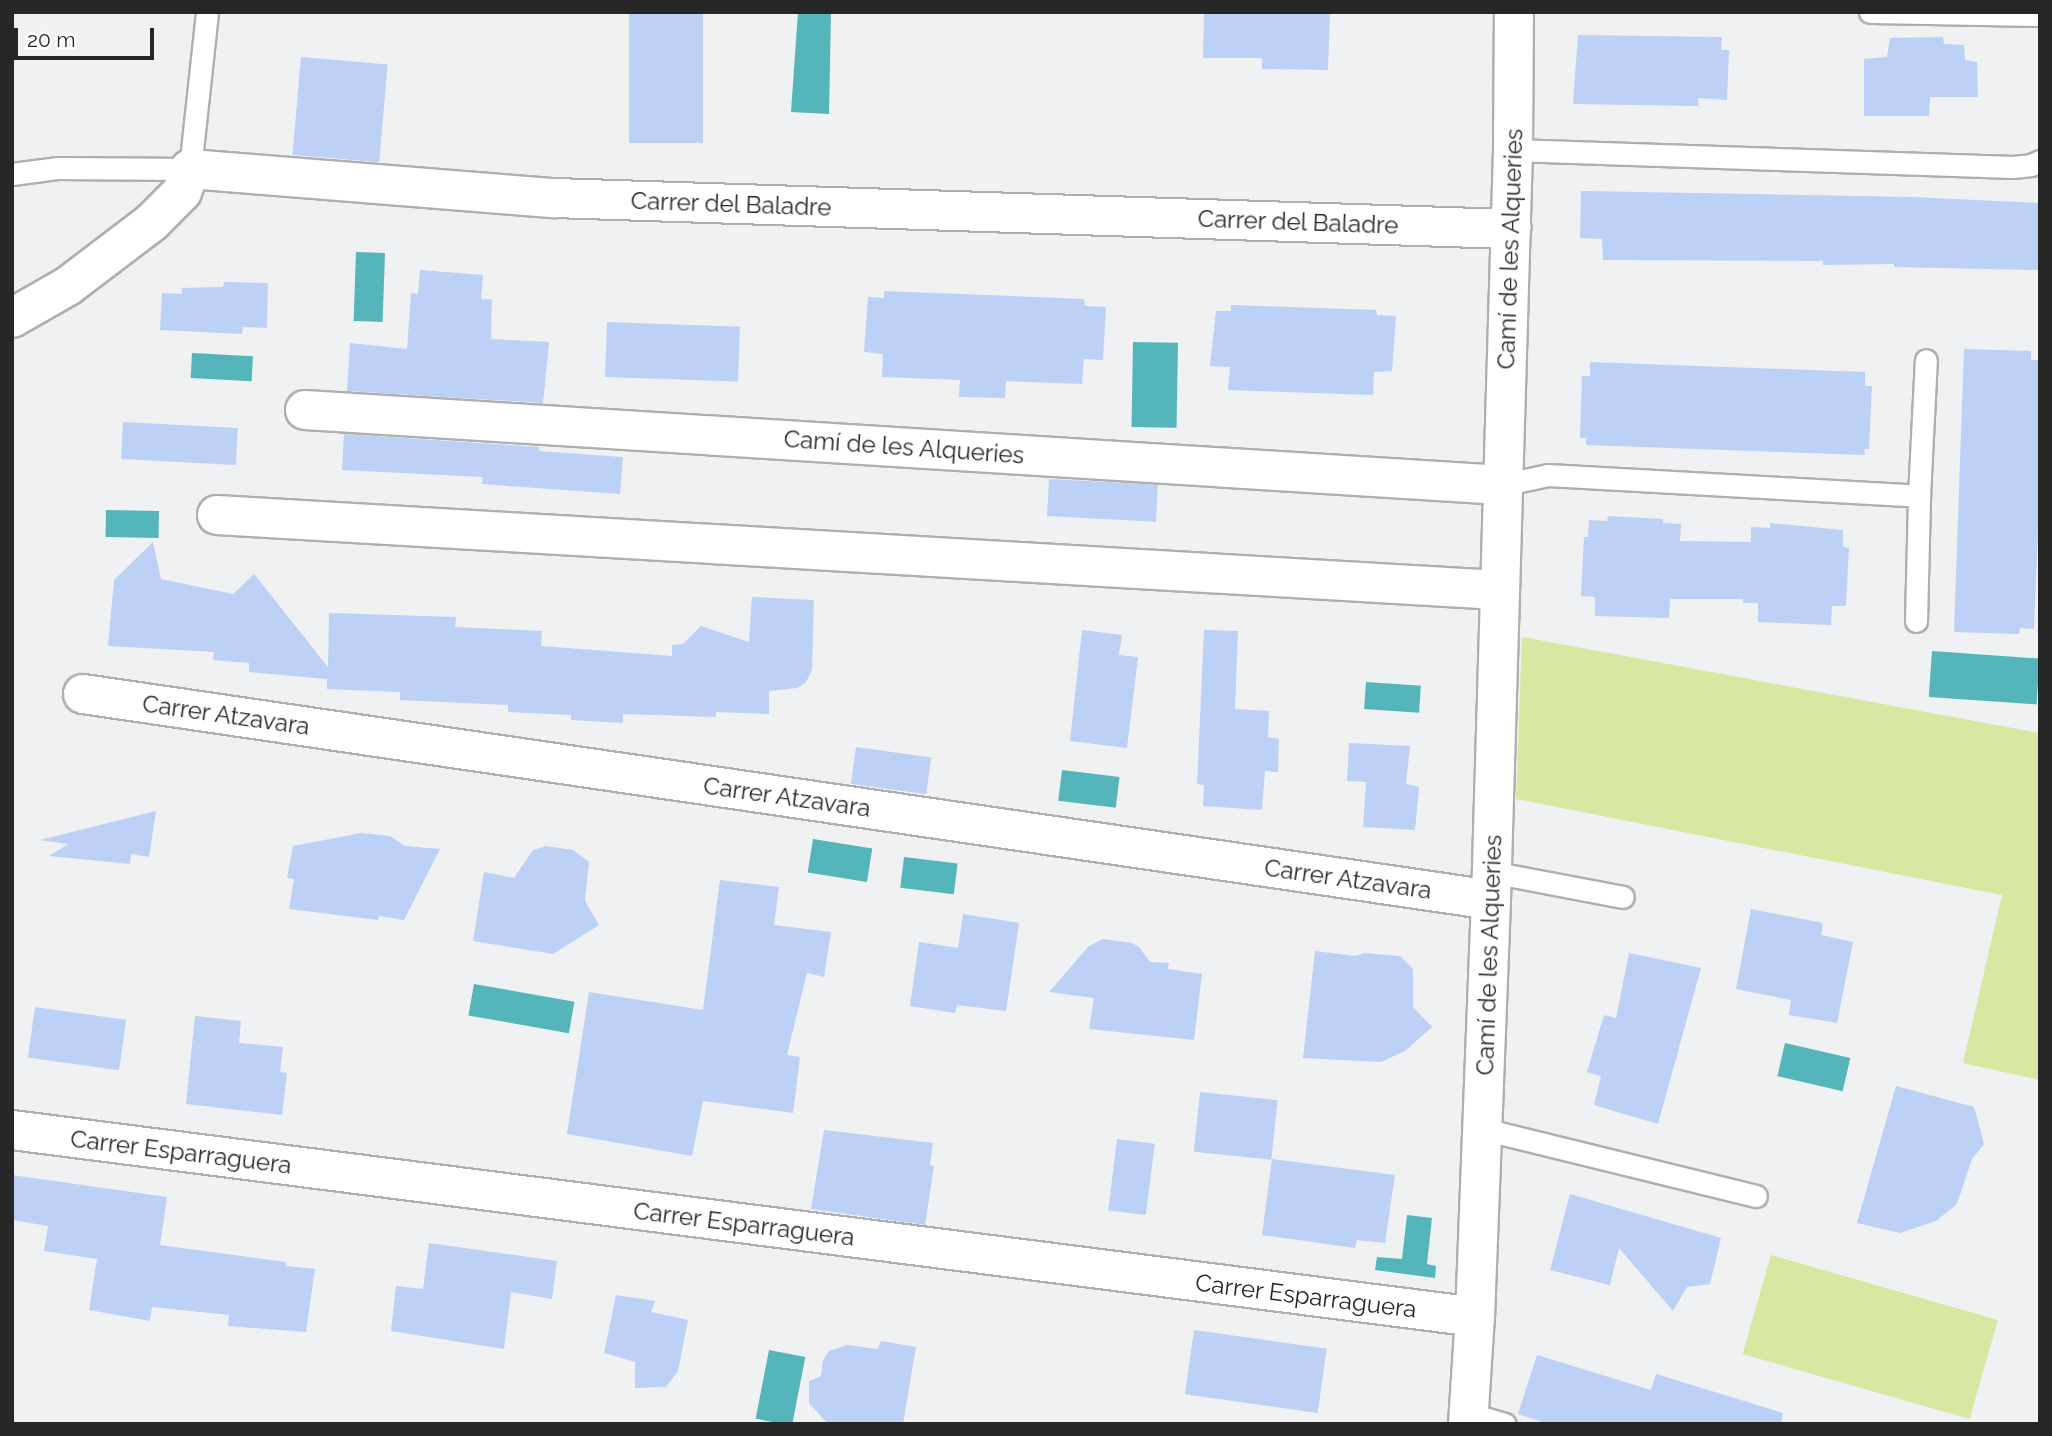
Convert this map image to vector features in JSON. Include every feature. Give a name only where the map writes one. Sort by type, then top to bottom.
[{"type":"street","name":"Camí de les Alqueries","points":[[1481,1420],[1475,1317],[1511,229],[1514,12]]},
{"type":"street","name":"Carrer del Baladre","points":[[190,169],[554,198],[1511,229]]},
{"type":"street","points":[[12,318],[68,286],[152,222],[183,192],[190,169]]},
{"type":"street","name":"Camí de les Alqueries","points":[[305,410],[1502,485]]},
{"type":"street","points":[[217,515],[1498,590]]},
{"type":"street","name":"Carrer Atzavara","points":[[83,694],[1491,886]]},
{"type":"street","name":"Carrer Esparraguera","points":[[12,1130],[1475,1317]]},
{"type":"lane","points":[[12,174],[57,168],[190,169],[208,12]]},
{"type":"lane","points":[[1870,12],[2040,15]]},
{"type":"lane","points":[[1513,150],[2013,167],[2040,161]]},
{"type":"lane","points":[[1916,621],[1926,360]]},
{"type":"lane","points":[[1502,485],[1548,475],[1919,496]]},
{"type":"lane","points":[[1491,886],[1623,897]]},
{"type":"lane","points":[[1483,1129],[1756,1196]]},
{"type":"green space","points":[[1522,637],[2040,733],[2040,1080],[1963,1063],[2002,895],[1516,799]]},
{"type":"green space","points":[[1771,1255],[1998,1320],[1969,1419],[1743,1354]]},
{"type":"water","points":[[798,12],[831,12],[829,114],[791,112]]},
{"type":"water","points":[[356,252],[385,253],[383,322],[354,321]]},
{"type":"water","points":[[1133,342],[1178,343],[1177,428],[1132,427]]},
{"type":"water","points":[[192,353],[253,356],[252,381],[191,378]]},
{"type":"water","points":[[106,510],[159,511],[159,538],[106,537]]},
{"type":"water","points":[[1932,651],[2040,659],[2037,704],[1929,697]]},
{"type":"water","points":[[1366,682],[1421,686],[1419,713],[1364,709]]},
{"type":"water","points":[[1062,770],[1120,777],[1116,808],[1058,801]]},
{"type":"water","points":[[813,839],[872,848],[867,882],[808,873]]},
{"type":"water","points":[[904,857],[958,864],[954,894],[900,888]]},
{"type":"water","points":[[474,984],[574,1002],[569,1033],[468,1016]]},
{"type":"water","points":[[1785,1043],[1850,1058],[1843,1091],[1777,1076]]},
{"type":"water","points":[[1407,1215],[1432,1218],[1427,1264],[1436,1266],[1435,1278],[1375,1270],[1377,1257],[1402,1259]]},
{"type":"water","points":[[769,1350],[805,1357],[792,1424],[756,1419]]},
{"type":"building","points":[[629,12],[703,12],[703,143],[629,143]]},
{"type":"building","points":[[1204,12],[1330,12],[1328,70],[1262,69],[1262,58],[1203,58]]},
{"type":"building","points":[[1578,35],[1722,37],[1721,50],[1729,50],[1727,100],[1698,98],[1698,106],[1573,104]]},
{"type":"building","points":[[1943,37],[1944,44],[1964,45],[1965,60],[1977,62],[1978,97],[1930,97],[1929,116],[1864,116],[1864,59],[1887,57],[1890,38]]},
{"type":"building","points":[[301,57],[388,65],[379,162],[292,155]]},
{"type":"building","points":[[1581,191],[1912,197],[2040,203],[2040,270],[1894,267],[1894,264],[1823,265],[1823,261],[1603,260],[1602,239],[1580,238]]},
{"type":"building","points":[[420,270],[483,275],[481,299],[492,299],[491,339],[549,342],[543,403],[347,391],[350,343],[407,349],[411,293],[418,294]]},
{"type":"building","points":[[224,282],[268,283],[267,328],[243,327],[242,334],[160,330],[162,293],[182,294],[182,288],[223,287]]},
{"type":"building","points":[[884,291],[1084,299],[1085,306],[1106,307],[1103,360],[1084,359],[1082,384],[1006,381],[1005,398],[959,397],[960,380],[882,377],[883,354],[864,352],[868,297],[884,298]]},
{"type":"building","points":[[1231,305],[1376,310],[1377,315],[1396,316],[1392,371],[1374,372],[1373,395],[1228,390],[1230,367],[1210,366],[1216,311],[1231,311]]},
{"type":"building","points":[[607,322],[740,327],[738,382],[605,377]]},
{"type":"building","points":[[1964,349],[2031,351],[2031,360],[2040,360],[2040,482],[2034,629],[2020,628],[2019,634],[1954,632]]},
{"type":"building","points":[[1590,362],[1865,372],[1865,386],[1872,386],[1869,449],[1864,449],[1865,455],[1586,445],[1586,438],[1580,438],[1582,376],[1590,376]]},
{"type":"building","points":[[123,422],[238,428],[236,465],[121,459]]},
{"type":"building","points":[[344,434],[539,447],[539,451],[623,457],[620,494],[482,484],[483,477],[342,470]]},
{"type":"building","points":[[1049,479],[1158,485],[1156,522],[1047,516]]},
{"type":"building","points":[[1608,516],[1663,519],[1663,523],[1681,524],[1680,541],[1751,542],[1751,527],[1770,528],[1770,523],[1843,530],[1843,547],[1849,548],[1846,606],[1832,606],[1831,625],[1758,622],[1758,603],[1743,603],[1743,599],[1670,599],[1669,618],[1595,616],[1595,597],[1581,596],[1584,537],[1588,537],[1589,520],[1607,521]]},
{"type":"building","points":[[153,542],[161,579],[233,594],[254,574],[328,667],[329,613],[456,617],[455,627],[542,631],[541,646],[672,656],[672,645],[683,644],[701,626],[749,642],[752,597],[814,600],[812,670],[806,682],[797,688],[769,691],[769,714],[716,712],[716,717],[623,714],[623,723],[571,720],[571,715],[508,712],[508,705],[400,700],[400,692],[327,689],[327,679],[249,672],[249,663],[213,660],[214,652],[108,646],[114,580]]},
{"type":"building","points":[[1082,630],[1122,635],[1119,655],[1138,657],[1127,748],[1070,741]]},
{"type":"building","points":[[1204,630],[1238,631],[1235,709],[1269,711],[1268,737],[1279,739],[1278,772],[1265,771],[1262,810],[1203,806],[1204,785],[1197,784]]},
{"type":"building","points":[[1349,743],[1410,746],[1406,784],[1419,787],[1415,830],[1363,827],[1366,782],[1347,781]]},
{"type":"building","points":[[856,747],[931,758],[926,794],[851,784]]},
{"type":"building","points":[[156,811],[149,857],[131,854],[130,864],[49,856],[68,844],[40,840]]},
{"type":"building","points":[[361,833],[390,836],[405,846],[440,849],[404,920],[379,916],[378,920],[289,909],[294,879],[287,878],[293,846]]},
{"type":"building","points":[[546,846],[573,850],[589,862],[585,901],[599,925],[553,954],[473,941],[484,872],[514,878],[533,850]]},
{"type":"building","points":[[720,880],[779,887],[774,925],[831,932],[824,977],[807,973],[787,1055],[800,1057],[793,1113],[703,1101],[692,1156],[567,1134],[589,992],[703,1010]]},
{"type":"building","points":[[1751,909],[1823,923],[1821,935],[1853,942],[1837,1023],[1789,1015],[1791,1000],[1736,989]]},
{"type":"building","points":[[963,914],[1019,923],[1006,1011],[957,1005],[955,1013],[910,1006],[919,942],[958,948]]},
{"type":"building","points":[[1103,939],[1132,943],[1139,947],[1150,962],[1169,963],[1168,969],[1202,974],[1194,1040],[1089,1029],[1094,998],[1049,992],[1089,946]]},
{"type":"building","points":[[1315,951],[1355,956],[1364,953],[1400,956],[1413,969],[1413,1007],[1432,1027],[1405,1051],[1381,1062],[1303,1058]]},
{"type":"building","points":[[1629,953],[1701,968],[1658,1124],[1594,1105],[1601,1076],[1587,1072],[1604,1015],[1616,1018]]},
{"type":"building","points":[[35,1007],[126,1020],[119,1070],[28,1058]]},
{"type":"building","points":[[195,1016],[241,1021],[239,1043],[283,1047],[280,1072],[287,1073],[282,1115],[186,1104]]},
{"type":"building","points":[[1896,1086],[1974,1107],[1984,1144],[1972,1159],[1957,1204],[1936,1221],[1900,1233],[1857,1223]]},
{"type":"building","points":[[1200,1092],[1278,1100],[1271,1160],[1194,1152]]},
{"type":"building","points":[[824,1130],[933,1143],[930,1165],[934,1166],[925,1225],[811,1209]]},
{"type":"building","points":[[1117,1139],[1155,1144],[1146,1215],[1108,1210]]},
{"type":"building","points":[[1272,1159],[1395,1175],[1385,1243],[1357,1240],[1355,1248],[1262,1235]]},
{"type":"building","points":[[12,1175],[167,1197],[160,1245],[286,1262],[286,1266],[315,1269],[306,1332],[228,1326],[229,1315],[152,1307],[150,1321],[89,1310],[97,1259],[44,1251],[48,1226],[12,1220]]},
{"type":"building","points":[[1570,1194],[1721,1238],[1710,1284],[1687,1287],[1673,1311],[1619,1248],[1610,1285],[1550,1270]]},
{"type":"building","points":[[429,1243],[557,1261],[552,1299],[511,1292],[504,1349],[391,1331],[396,1286],[423,1289]]},
{"type":"building","points":[[616,1295],[655,1301],[651,1312],[688,1320],[678,1371],[666,1387],[635,1388],[635,1362],[604,1353]]},
{"type":"building","points":[[1194,1330],[1327,1349],[1318,1413],[1185,1394]]},
{"type":"building","points":[[881,1341],[916,1347],[903,1424],[828,1424],[809,1403],[809,1381],[821,1376],[823,1360],[829,1351],[847,1345],[878,1349]]},
{"type":"building","points":[[1537,1355],[1651,1390],[1656,1374],[1783,1413],[1781,1424],[1548,1424],[1518,1414]]}]
